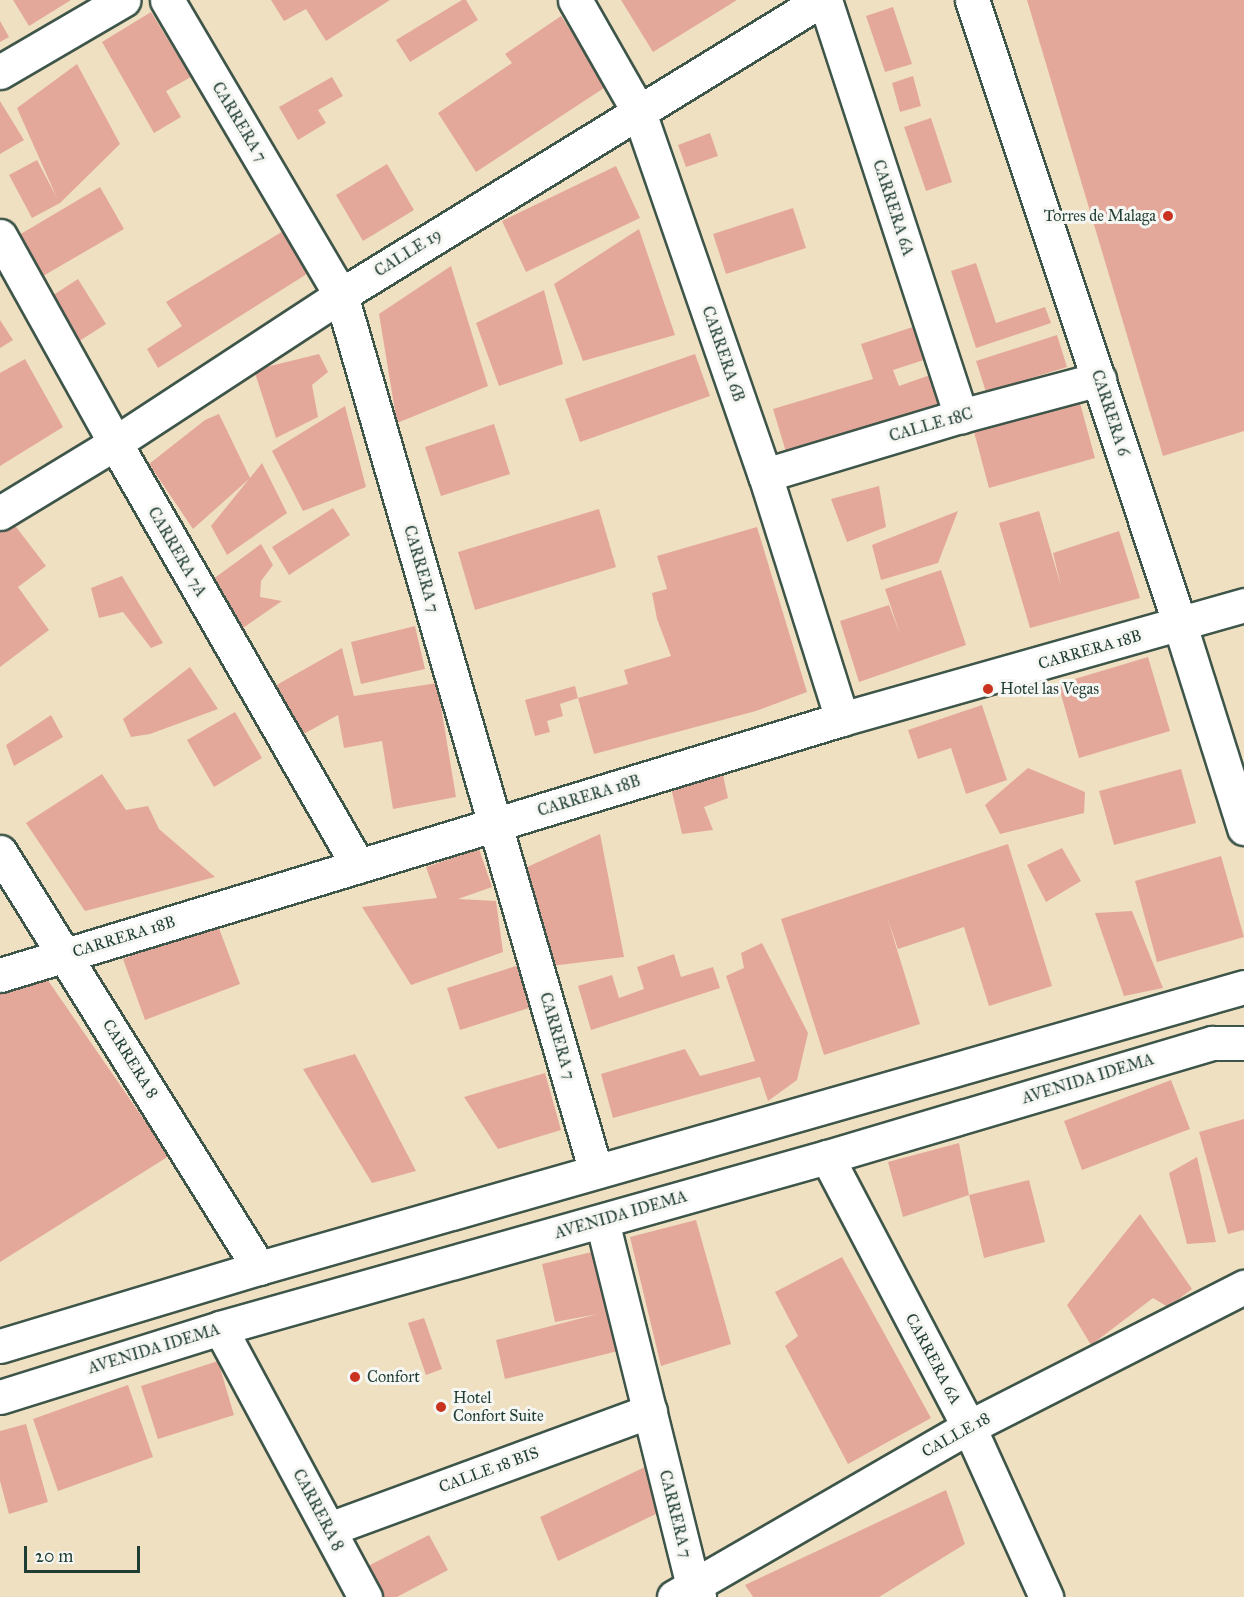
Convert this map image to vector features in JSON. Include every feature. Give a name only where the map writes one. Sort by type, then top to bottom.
[{"type":"street","points":[[0,72],[123,0]]},
{"type":"street","name":"CARRERA 7","points":[[167,0],[341,295],[596,1172]]},
{"type":"street","name":"CARRERA 6B","points":[[575,0],[639,112],[765,475],[842,719]]},
{"type":"street","name":"CALLE 19","points":[[0,513],[115,443],[341,295],[823,0]]},
{"type":"street","name":"CARRERA 6A","points":[[823,0],[961,416]]},
{"type":"street","name":"CARRERA 6","points":[[972,0],[1180,625],[1244,828]]},
{"type":"street","name":"CARRERA 7A","points":[[0,236],[115,443],[358,866]]},
{"type":"street","name":"CALLE 18C","points":[[765,475],[961,416],[1099,379]]},
{"type":"street","name":"CARRERA 18B","points":[[0,975],[842,719],[1244,605]]},
{"type":"street","name":"CARRERA 8","points":[[0,852],[259,1268]]},
{"type":"street","points":[[0,1346],[259,1268],[1244,987]]},
{"type":"street","name":"AVENIDA IDEMA","points":[[0,1397],[220,1328],[827,1157],[1212,1042],[1244,1043]]},
{"type":"street","name":"CARRERA 6A","points":[[827,1157],[969,1427],[1046,1597]]},
{"type":"street","name":"CARRERA 7","points":[[602,1221],[650,1411],[689,1594]]},
{"type":"street","name":"CALLE 18","points":[[689,1594],[969,1427],[1244,1287]]},
{"type":"street","name":"CARRERA 8","points":[[220,1328],[365,1597]]},
{"type":"street","name":"CALLE 18 BIS","points":[[329,1530],[650,1411]]},
{"type":"building","points":[[13,0],[71,0],[29,26]]},
{"type":"building","points":[[271,0],[390,0],[326,41],[306,9],[284,21]]},
{"type":"building","points":[[462,0],[466,0],[478,20],[410,62],[396,40]]},
{"type":"building","points":[[621,0],[737,0],[653,52]]},
{"type":"building","name":"Torres de Malaga","points":[[1027,0],[1244,0],[1244,431],[1163,456]]},
{"type":"building","points":[[893,7],[912,64],[885,72],[866,16]]},
{"type":"building","points":[[151,12],[191,77],[166,91],[181,117],[154,133],[102,42]]},
{"type":"building","points":[[561,16],[607,86],[476,172],[438,113],[512,63],[505,54]]},
{"type":"building","points":[[0,21],[9,37],[0,42]]},
{"type":"building","points":[[77,64],[120,144],[60,203],[32,218],[9,175],[37,160],[57,198],[17,108]]},
{"type":"building","points":[[913,76],[921,106],[900,112],[892,83]]},
{"type":"building","points":[[332,77],[343,96],[318,110],[326,123],[298,140],[279,107]]},
{"type":"building","points":[[0,101],[24,140],[0,154]]},
{"type":"building","points":[[931,118],[952,182],[926,191],[904,127]]},
{"type":"building","points":[[710,133],[718,156],[686,167],[678,145]]},
{"type":"building","points":[[387,164],[414,210],[363,241],[336,195]]},
{"type":"building","points":[[616,166],[640,218],[526,272],[502,221]]},
{"type":"building","points":[[100,187],[124,229],[43,276],[19,235]]},
{"type":"building","points":[[793,208],[806,248],[726,274],[713,234]]},
{"type":"building","points":[[639,229],[675,335],[583,361],[554,284]]},
{"type":"building","points":[[285,230],[310,272],[158,368],[147,349],[182,326],[166,302]]},
{"type":"building","points":[[976,263],[996,323],[1045,307],[1051,323],[976,348],[951,271]]},
{"type":"building","points":[[451,266],[488,386],[397,423],[379,314]]},
{"type":"building","points":[[78,279],[106,324],[73,345],[44,301]]},
{"type":"building","points":[[544,290],[563,364],[499,386],[476,323]]},
{"type":"building","points":[[0,320],[13,340],[0,348]]},
{"type":"building","points":[[919,325],[930,358],[893,370],[899,386],[930,375],[940,404],[786,452],[773,409],[873,379],[861,344]]},
{"type":"building","points":[[1057,335],[1067,367],[986,392],[976,361]]},
{"type":"building","points":[[319,354],[328,372],[312,385],[318,417],[276,438],[254,370]]},
{"type":"building","points":[[695,354],[710,396],[580,442],[565,399]]},
{"type":"building","points":[[25,359],[63,427],[0,466],[0,373]]},
{"type":"building","points":[[1080,403],[1095,458],[989,488],[974,432]]},
{"type":"building","points":[[345,406],[366,487],[303,511],[272,451]]},
{"type":"building","points":[[219,414],[250,478],[262,463],[287,513],[227,555],[211,526],[249,479],[193,529],[149,464],[205,420]]},
{"type":"building","points":[[494,424],[510,474],[441,496],[425,447]]},
{"type":"building","points":[[879,486],[886,527],[847,542],[831,499]]},
{"type":"building","points":[[333,508],[350,535],[289,575],[272,547]]},
{"type":"building","points":[[599,509],[616,567],[475,610],[458,552]]},
{"type":"building","points":[[958,511],[938,563],[881,580],[872,545]]},
{"type":"building","points":[[1039,511],[1061,586],[1053,553],[1119,531],[1140,598],[1030,628],[999,523]]},
{"type":"building","points":[[10,519],[46,566],[18,587],[49,630],[0,667],[0,527]]},
{"type":"building","points":[[757,527],[807,692],[756,711],[594,754],[578,698],[628,684],[624,670],[671,656],[657,619],[652,593],[667,589],[657,556]]},
{"type":"building","points":[[261,544],[273,565],[261,581],[260,597],[282,601],[240,630],[209,582]]},
{"type":"building","points":[[941,570],[966,645],[859,682],[840,621],[889,605],[900,634],[885,589]]},
{"type":"building","points":[[122,576],[163,643],[151,648],[123,612],[99,618],[91,588]]},
{"type":"building","points":[[415,626],[425,669],[361,684],[351,642]]},
{"type":"building","points":[[342,648],[354,696],[437,683],[456,797],[393,809],[382,741],[344,748],[338,715],[300,736],[273,687]]},
{"type":"building","points":[[1148,657],[1170,731],[1079,758],[1058,684]]},
{"type":"building","points":[[190,667],[218,709],[150,734],[131,737],[123,719]]},
{"type":"building","points":[[575,686],[578,698],[560,704],[563,716],[547,721],[550,732],[535,736],[525,700]]},
{"type":"building","points":[[982,705],[1007,780],[966,794],[951,748],[918,759],[908,730]]},
{"type":"building","points":[[235,712],[262,758],[214,787],[187,740]]},
{"type":"building","points":[[51,715],[63,737],[14,766],[6,745]]},
{"type":"building","points":[[1028,768],[1085,792],[1084,813],[1000,834],[985,805]]},
{"type":"building","points":[[1181,769],[1196,823],[1114,845],[1099,791]]},
{"type":"building","points":[[102,774],[126,810],[148,806],[159,829],[215,877],[85,911],[26,823]]},
{"type":"building","points":[[723,775],[728,798],[704,807],[713,830],[682,834],[671,788]]},
{"type":"building","points":[[600,834],[624,957],[551,966],[525,868]]},
{"type":"building","points":[[1008,844],[1052,986],[989,1006],[964,927],[898,949],[887,917],[920,1024],[824,1055],[781,919]]},
{"type":"building","points":[[1062,848],[1081,881],[1046,902],[1027,865]]},
{"type":"building","points":[[479,849],[492,887],[458,899],[496,901],[503,952],[411,985],[362,907],[437,898],[426,867]]},
{"type":"building","points":[[1221,856],[1244,937],[1157,962],[1135,881]]},
{"type":"building","points":[[1132,911],[1163,988],[1124,996],[1095,913]]},
{"type":"building","points":[[217,923],[240,984],[145,1020],[123,959]]},
{"type":"building","points":[[762,943],[808,1033],[797,1080],[768,1101],[760,1077],[613,1118],[601,1074],[685,1049],[700,1076],[755,1061],[726,976],[744,968],[741,953]]},
{"type":"building","points":[[674,954],[681,977],[713,967],[720,988],[591,1030],[578,986],[612,975],[619,998],[644,989],[637,967]]},
{"type":"building","points":[[519,965],[532,1007],[460,1030],[447,988]]},
{"type":"building","points":[[47,979],[169,1156],[0,1262],[0,994]]},
{"type":"building","points":[[355,1054],[416,1171],[372,1183],[303,1069]]},
{"type":"building","points":[[545,1073],[561,1130],[498,1149],[464,1097]]},
{"type":"building","points":[[1171,1080],[1190,1129],[1082,1170],[1064,1121]]},
{"type":"building","points":[[1244,1119],[1244,1230],[1228,1234],[1199,1132]]},
{"type":"building","points":[[959,1143],[969,1195],[903,1217],[888,1162]]},
{"type":"building","points":[[1197,1157],[1216,1242],[1187,1244],[1169,1173]]},
{"type":"building","points":[[1029,1180],[1045,1242],[984,1258],[969,1195]]},
{"type":"building","points":[[1140,1214],[1192,1289],[1168,1307],[1153,1298],[1091,1345],[1067,1305]]},
{"type":"building","points":[[696,1220],[731,1344],[661,1366],[630,1237]]},
{"type":"building","points":[[596,1251],[618,1351],[505,1379],[496,1340],[598,1314],[555,1322],[542,1264]]},
{"type":"building","points":[[842,1257],[931,1418],[848,1464],[785,1346],[798,1336],[775,1292]]},
{"type":"building","points":[[424,1318],[442,1369],[426,1375],[408,1323]]},
{"type":"building","points":[[218,1361],[234,1415],[158,1439],[141,1386]]},
{"type":"building","points":[[128,1385],[153,1457],[58,1491],[33,1419]]},
{"type":"building","points":[[26,1424],[48,1502],[9,1514],[0,1481],[0,1431]]},
{"type":"building","points":[[647,1466],[658,1513],[558,1561],[540,1517]]},
{"type":"building","points":[[946,1490],[965,1544],[879,1597],[753,1597],[745,1585]]},
{"type":"building","points":[[429,1535],[448,1570],[397,1597],[382,1597],[366,1567]]},
{"type":"place","name":"Torres de Malaga","points":[[1168,216]]},
{"type":"place","name":"Hotel las Vegas","points":[[988,689]]},
{"type":"place","name":"Confort","points":[[355,1377]]},
{"type":"place","name":"Hotel Confort Suite","points":[[441,1407]]}]
